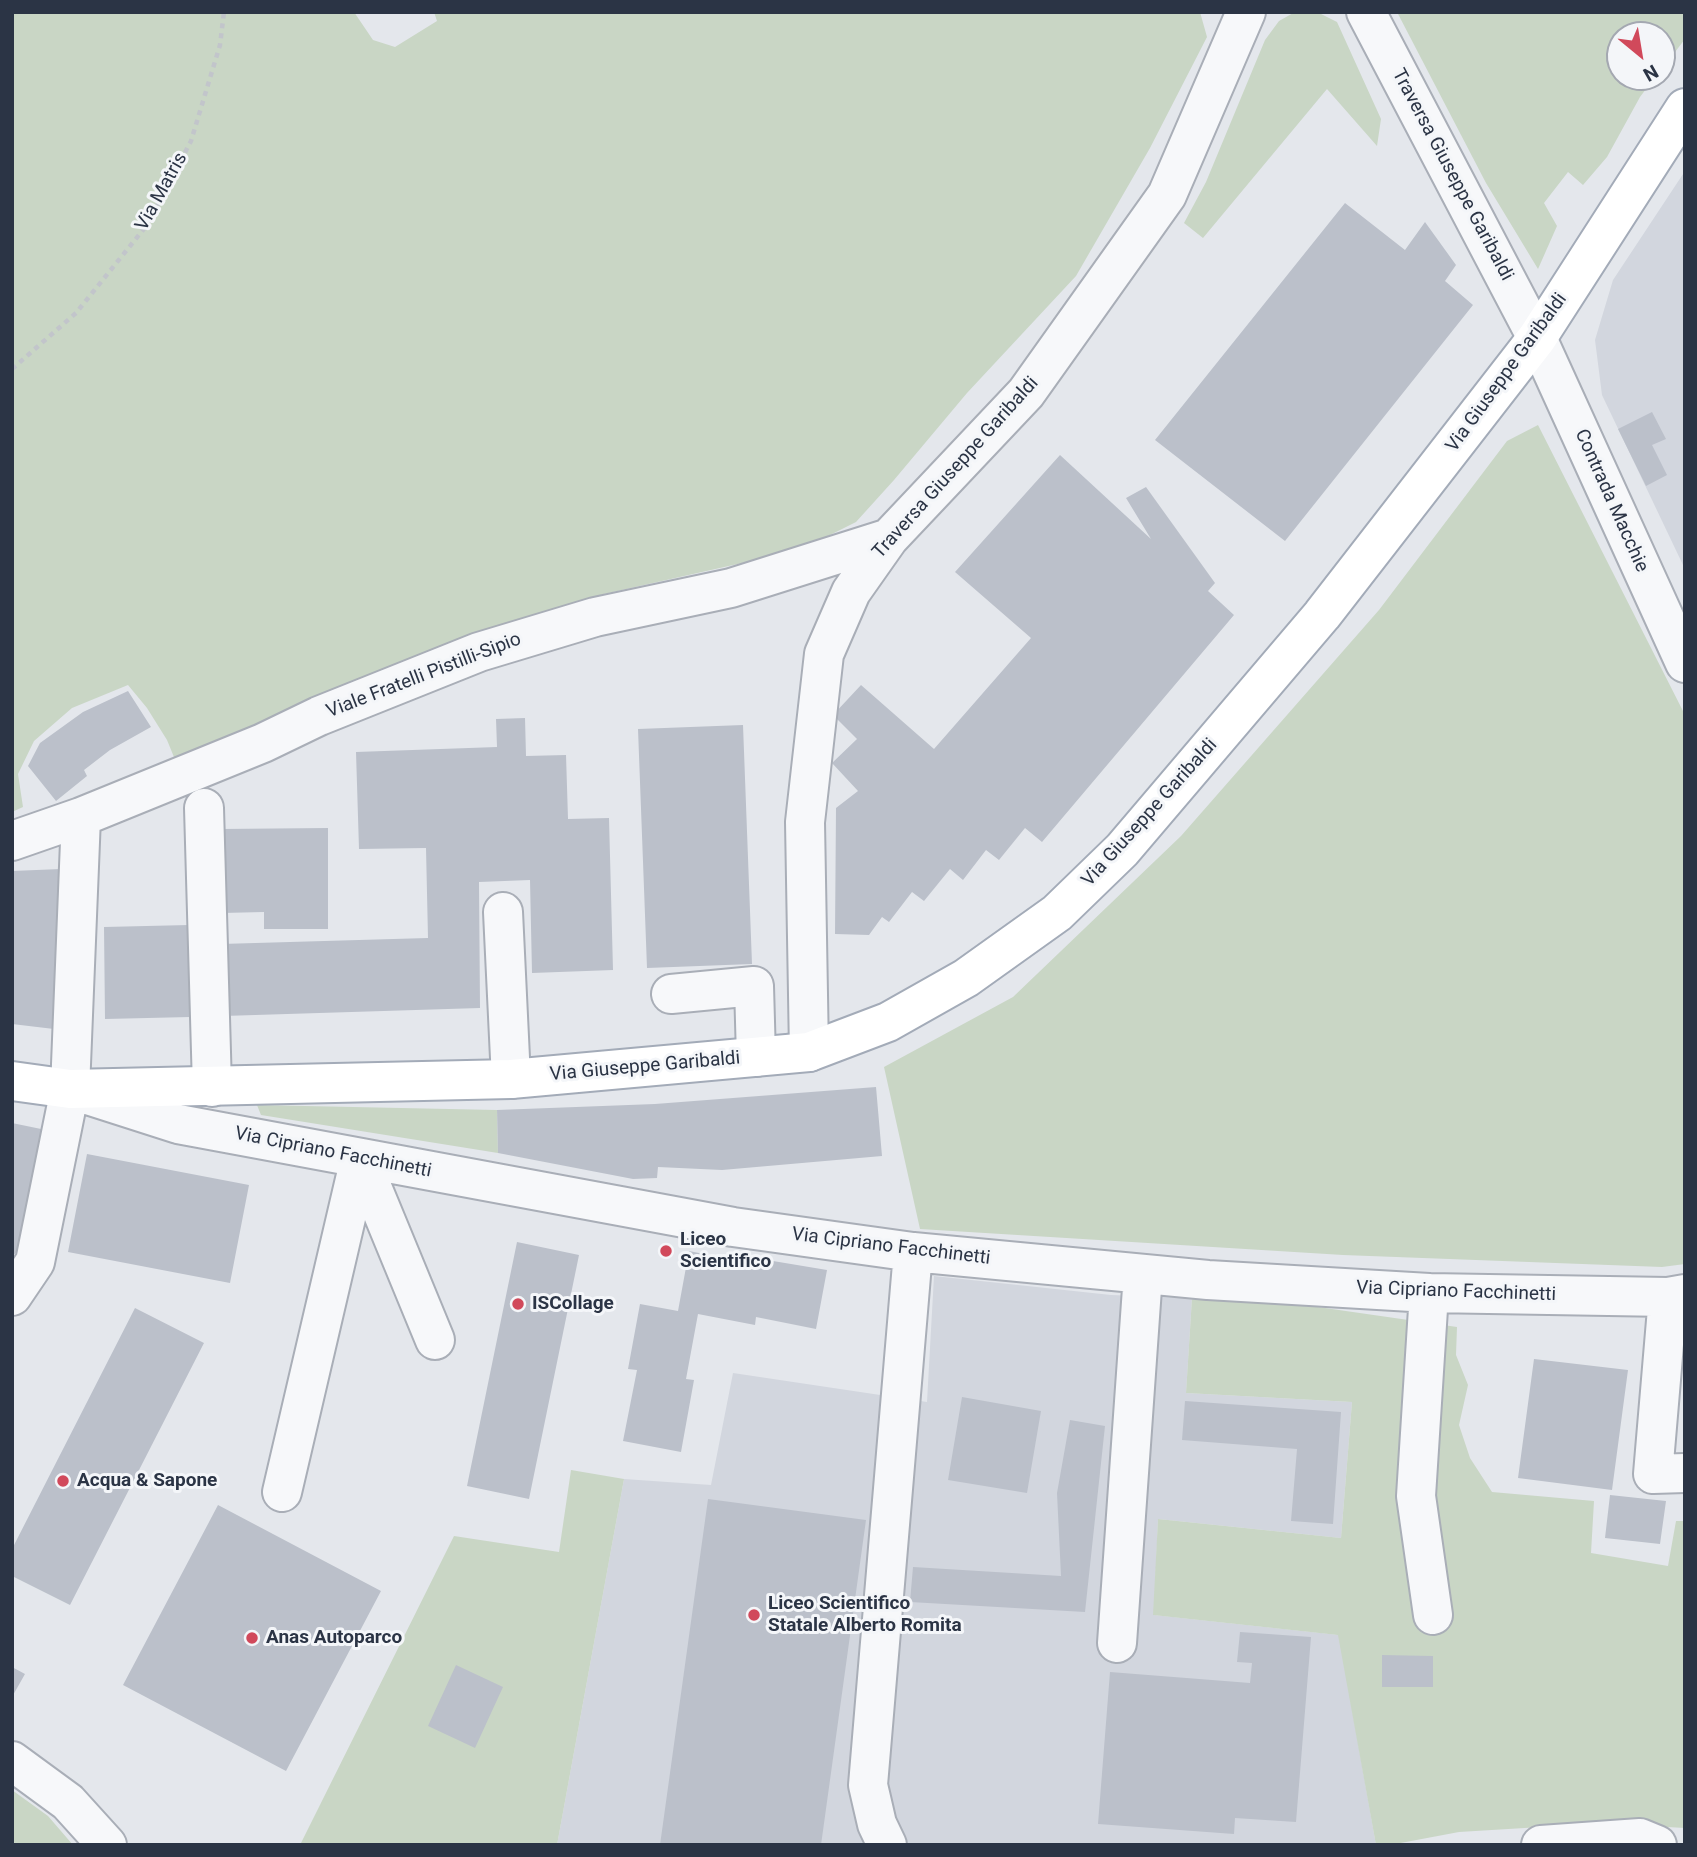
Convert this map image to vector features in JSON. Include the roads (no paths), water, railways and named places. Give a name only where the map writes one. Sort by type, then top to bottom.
[{"type":"main road","name":"Via Giuseppe Garibaldi","points":[[12,1080],[70,1089],[511,1079],[809,1052],[888,1022],[966,978],[1057,913],[1122,850],[1322,615],[1537,338],[1685,108]]},
{"type":"street","name":"Traversa Giuseppe Garibaldi","points":[[809,1052],[805,822],[824,654],[851,592],[889,538],[1026,393],[1167,195],[1245,12]]},
{"type":"street","name":"Traversa Giuseppe Garibaldi","points":[[1366,12],[1537,338]]},
{"type":"street","name":"Contrada Macchie","points":[[1537,338],[1685,663]]},
{"type":"street","name":"Viale Fratelli Pistilli-Sipio","points":[[12,841],[81,817],[263,743],[319,716],[479,652],[595,617],[731,588],[889,538]]},
{"type":"street","points":[[204,808],[212,1087]]},
{"type":"street","points":[[12,1296],[35,1262],[70,1089],[81,817]]},
{"type":"street","points":[[503,912],[511,1079]]},
{"type":"street","points":[[671,994],[754,986],[756,1057]]},
{"type":"street","name":"Via Cipriano Facchinetti","points":[[70,1089],[178,1124],[733,1227],[913,1252],[1143,1274],[1429,1293],[1676,1296]]},
{"type":"street","points":[[360,1157],[435,1340]]},
{"type":"street","points":[[282,1492],[360,1157]]},
{"type":"street","points":[[887,1845],[877,1824],[868,1785],[913,1252]]},
{"type":"street","points":[[1117,1643],[1143,1274]]},
{"type":"street","points":[[1429,1293],[1416,1496],[1433,1615]]},
{"type":"street","points":[[1676,1296],[1653,1474],[1685,1473]]},
{"type":"street","points":[[12,1761],[68,1802],[107,1845]]},
{"type":"street","points":[[1541,1845],[1640,1838],[1657,1845]]},
{"type":"place","name":"Liceo Scientifico","points":[[666,1251]]},
{"type":"place","name":"ISCollage","points":[[518,1304]]},
{"type":"place","name":"Acqua & Sapone","points":[[63,1481]]},
{"type":"place","name":"Liceo Scientifico Statale Alberto Romita","points":[[754,1615]]},
{"type":"place","name":"Anas Autoparco","points":[[252,1638]]}]
